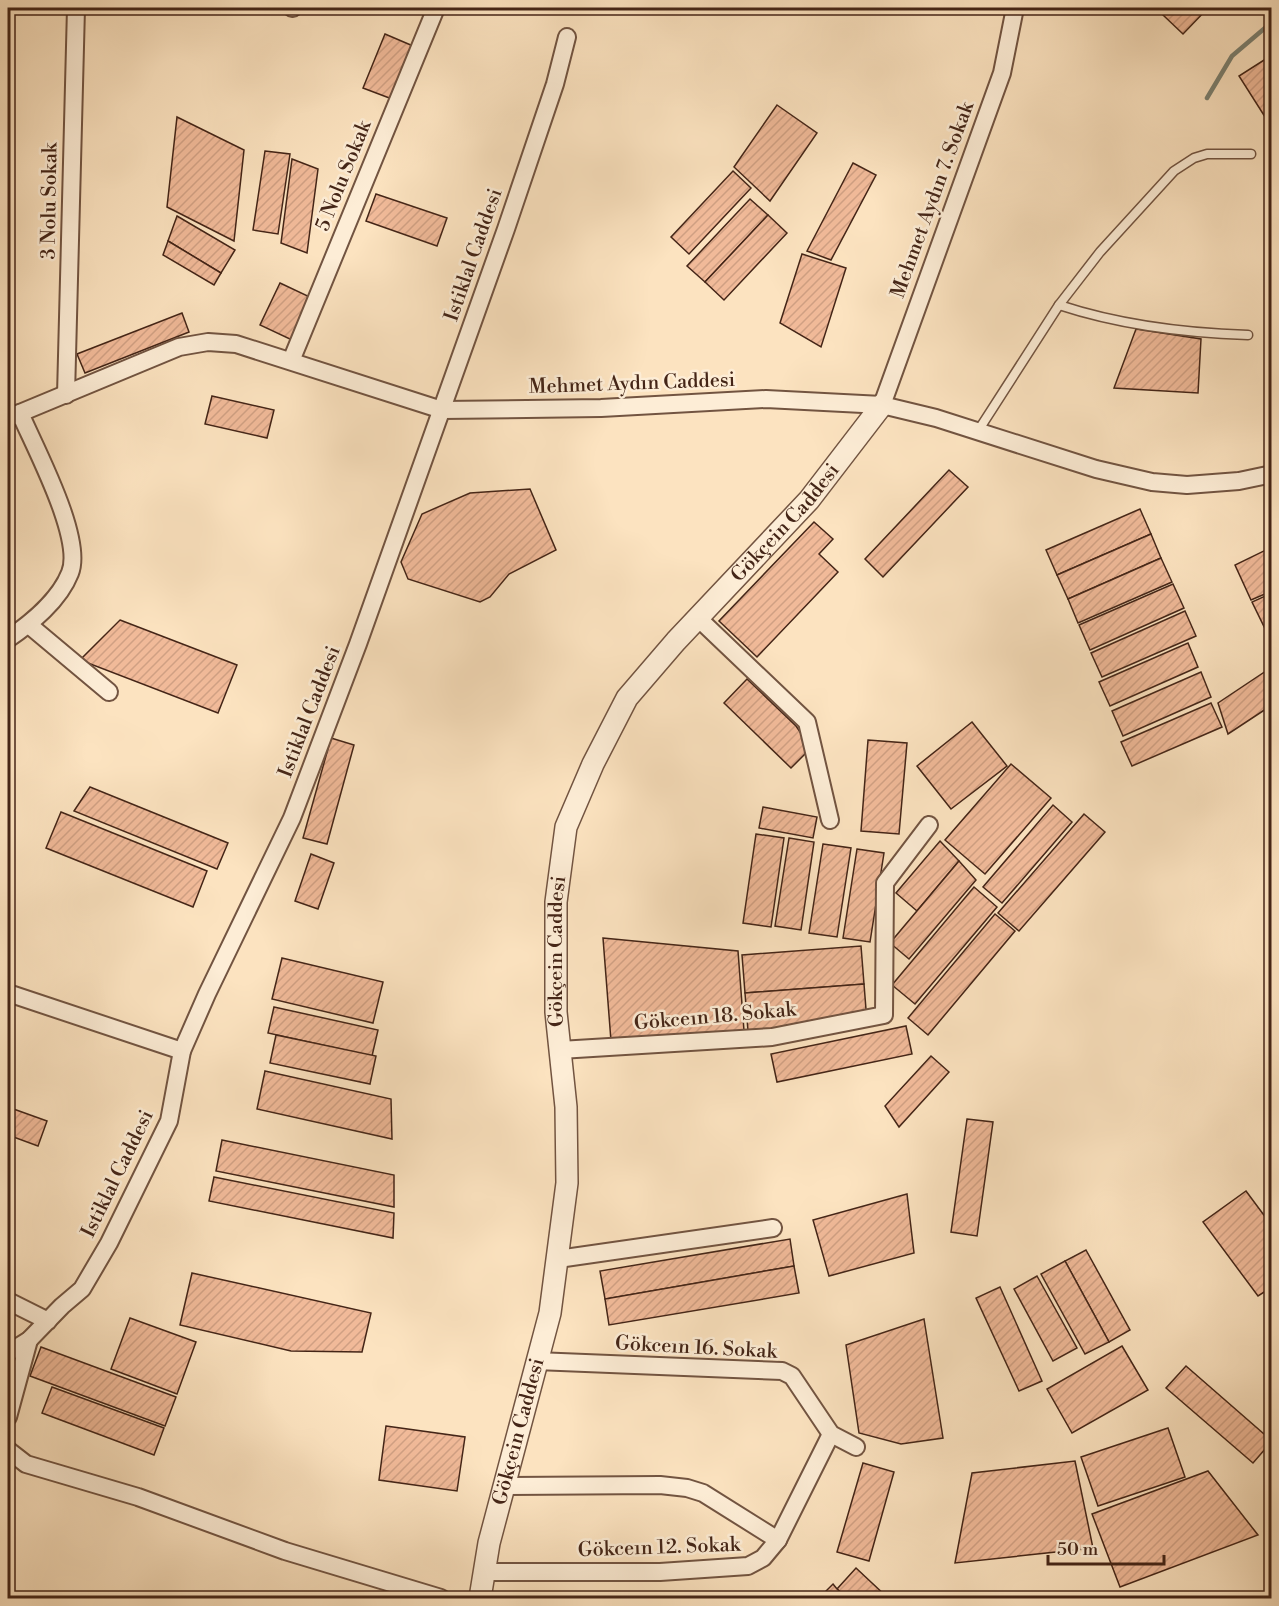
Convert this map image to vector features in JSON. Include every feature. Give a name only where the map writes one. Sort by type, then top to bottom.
[{"type":"street","name":"3 Nolu Sokak","points":[[66,395],[76,8]]},
{"type":"street","name":"5 Nolu Sokak","points":[[291,361],[436,8]]},
{"type":"street","name":"Mehmet Aydın 7. Sokak","points":[[882,405],[1002,73],[1015,8]]},
{"type":"street","name":"Istiklal Caddesi","points":[[8,1353],[29,1340],[82,1288],[109,1243],[169,1121],[182,1051],[292,818],[442,410],[548,106],[567,37]]},
{"type":"street","name":"Mehmet Aydın Caddesi","points":[[14,416],[179,347],[208,342],[236,344],[442,410],[601,408],[766,399],[882,405],[936,418],[1096,469],[1152,482],[1187,485],[1229,482],[1272,474]]},
{"type":"street","name":"Gökçein Caddesi","points":[[480,1599],[503,1486],[550,1313],[567,1183],[566,1107],[556,1012],[556,902],[566,827],[592,764],[627,698],[698,618],[809,500],[882,405]]},
{"type":"street","points":[[8,639],[29,625],[59,592],[71,572],[73,561],[67,521],[14,416]]},
{"type":"street","points":[[698,618],[807,722],[830,820]]},
{"type":"street","points":[[29,625],[110,692]]},
{"type":"street","name":"Gökceın 18. Sokak","points":[[560,1050],[772,1037],[884,1015],[885,883],[929,825]]},
{"type":"street","points":[[8,993],[182,1051]]},
{"type":"street","points":[[558,1259],[773,1228]]},
{"type":"street","points":[[8,1300],[48,1321]]},
{"type":"street","points":[[8,1417],[29,1340]]},
{"type":"street","name":"Gökceın 16. Sokak","points":[[536,1361],[782,1371],[792,1376],[831,1434],[856,1447]]},
{"type":"street","name":"Gökceın 12. Sokak","points":[[484,1572],[660,1572],[748,1566],[763,1558],[778,1540],[831,1434]]},
{"type":"street","points":[[8,1450],[26,1464],[138,1497],[285,1551],[441,1599]]},
{"type":"street","points":[[503,1486],[660,1485],[687,1488],[703,1493],[778,1540]]},
{"type":"lane","points":[[978,431],[1059,305],[1100,252],[1183,164],[1207,154],[1251,154]]},
{"type":"lane","points":[[1059,305],[1088,314],[1180,331],[1248,335]]},
{"type":"building","points":[[1170,8],[1208,8],[1183,34],[1163,15]]},
{"type":"building","points":[[385,34],[413,46],[392,99],[363,88]]},
{"type":"building","points":[[1272,55],[1272,118],[1267,120],[1239,76]]},
{"type":"building","points":[[777,105],[817,133],[770,201],[734,167]]},
{"type":"building","points":[[177,117],[244,150],[234,241],[167,207]]},
{"type":"building","points":[[265,151],[290,154],[278,234],[253,230]]},
{"type":"building","points":[[292,159],[318,169],[307,253],[281,243]]},
{"type":"building","points":[[853,163],[876,175],[831,260],[807,251]]},
{"type":"building","points":[[733,171],[751,188],[689,254],[671,237]]},
{"type":"building","points":[[376,194],[447,218],[437,246],[366,221]]},
{"type":"building","points":[[750,199],[768,215],[705,282],[687,266]]},
{"type":"building","points":[[768,215],[787,233],[724,300],[705,282]]},
{"type":"building","points":[[177,216],[235,250],[221,273],[168,241]]},
{"type":"building","points":[[168,241],[221,273],[214,285],[163,255]]},
{"type":"building","points":[[802,254],[846,268],[821,347],[780,323]]},
{"type":"building","points":[[280,283],[312,298],[292,340],[260,325]]},
{"type":"building","points":[[182,313],[189,332],[85,373],[77,354]]},
{"type":"building","points":[[1136,329],[1201,339],[1198,393],[1114,388]]},
{"type":"building","points":[[212,396],[274,410],[267,438],[205,424]]},
{"type":"building","points":[[949,470],[968,487],[883,577],[865,559]]},
{"type":"building","points":[[530,489],[556,550],[509,574],[490,597],[480,602],[408,579],[401,562],[422,514],[470,493]]},
{"type":"building","points":[[1140,509],[1151,534],[1057,575],[1046,550]]},
{"type":"building","points":[[814,522],[833,539],[819,554],[838,572],[757,657],[719,621]]},
{"type":"building","points":[[1151,534],[1161,558],[1068,599],[1057,575]]},
{"type":"building","points":[[1272,547],[1272,591],[1251,600],[1235,565]]},
{"type":"building","points":[[1161,558],[1172,582],[1078,623],[1068,599]]},
{"type":"building","points":[[1173,584],[1184,608],[1090,650],[1079,625]]},
{"type":"building","points":[[1272,593],[1272,643],[1252,602]]},
{"type":"building","points":[[1185,611],[1196,636],[1102,677],[1091,653]]},
{"type":"building","points":[[120,620],[237,665],[218,713],[80,660]]},
{"type":"building","points":[[1188,643],[1198,667],[1110,706],[1099,682]]},
{"type":"building","points":[[1266,671],[1272,680],[1272,705],[1228,734],[1218,703]]},
{"type":"building","points":[[1201,672],[1211,697],[1123,736],[1112,711]]},
{"type":"building","points":[[747,679],[796,726],[811,748],[791,768],[724,703]]},
{"type":"building","points":[[1211,703],[1222,727],[1132,766],[1121,742]]},
{"type":"building","points":[[972,722],[1007,766],[951,809],[917,766]]},
{"type":"building","points":[[331,738],[354,745],[327,844],[303,838]]},
{"type":"building","points":[[868,740],[907,743],[899,834],[861,831]]},
{"type":"building","points":[[1011,764],[1051,798],[985,874],[945,840]]},
{"type":"building","points":[[90,787],[228,843],[217,869],[74,811]]},
{"type":"building","points":[[1053,805],[1072,822],[1002,903],[983,887]]},
{"type":"building","points":[[763,807],[817,817],[813,838],[759,828]]},
{"type":"building","points":[[61,812],[207,871],[193,907],[46,848]]},
{"type":"building","points":[[1084,814],[1105,832],[1019,931],[998,913]]},
{"type":"building","points":[[756,834],[784,838],[771,927],[743,923]]},
{"type":"building","points":[[789,838],[814,842],[801,930],[775,926]]},
{"type":"building","points":[[940,841],[959,861],[917,911],[896,893]]},
{"type":"building","points":[[823,844],[851,848],[837,937],[809,933]]},
{"type":"building","points":[[857,849],[884,853],[870,942],[843,938]]},
{"type":"building","points":[[311,854],[334,863],[318,909],[295,901]]},
{"type":"building","points":[[959,861],[976,880],[909,959],[890,943]]},
{"type":"building","points":[[974,887],[997,907],[915,1004],[892,985]]},
{"type":"building","points":[[995,914],[1015,931],[928,1035],[908,1018]]},
{"type":"building","points":[[603,938],[738,951],[744,1031],[611,1041]]},
{"type":"building","points":[[861,946],[864,984],[745,993],[742,955]]},
{"type":"building","points":[[282,958],[383,982],[373,1023],[272,999]]},
{"type":"building","points":[[864,984],[867,1022],[748,1031],[745,993]]},
{"type":"building","points":[[274,1007],[378,1030],[372,1056],[268,1033]]},
{"type":"building","points":[[906,1026],[912,1054],[777,1082],[771,1054]]},
{"type":"building","points":[[276,1035],[376,1056],[370,1084],[270,1063]]},
{"type":"building","points":[[931,1056],[949,1072],[899,1127],[885,1106]]},
{"type":"building","points":[[265,1071],[391,1099],[392,1139],[257,1109]]},
{"type":"building","points":[[8,1107],[47,1121],[38,1146],[8,1135]]},
{"type":"building","points":[[967,1119],[993,1122],[977,1236],[951,1232]]},
{"type":"building","points":[[222,1140],[394,1175],[394,1207],[216,1171]]},
{"type":"building","points":[[214,1177],[394,1213],[393,1238],[209,1201]]},
{"type":"building","points":[[1246,1191],[1272,1226],[1272,1287],[1258,1296],[1203,1222]]},
{"type":"building","points":[[907,1194],[914,1253],[829,1276],[813,1220]]},
{"type":"building","points":[[790,1239],[794,1266],[605,1299],[600,1271]]},
{"type":"building","points":[[1086,1250],[1130,1330],[1109,1342],[1065,1261]]},
{"type":"building","points":[[1065,1261],[1109,1342],[1085,1354],[1041,1274]]},
{"type":"building","points":[[794,1266],[799,1293],[609,1325],[605,1299]]},
{"type":"building","points":[[192,1273],[371,1313],[362,1352],[291,1351],[180,1325]]},
{"type":"building","points":[[1037,1276],[1077,1348],[1053,1361],[1014,1289]]},
{"type":"building","points":[[1000,1287],[1042,1381],[1019,1391],[976,1298]]},
{"type":"building","points":[[130,1318],[196,1342],[177,1394],[111,1369]]},
{"type":"building","points":[[924,1319],[943,1438],[901,1444],[859,1433],[846,1345]]},
{"type":"building","points":[[1122,1346],[1148,1390],[1072,1433],[1047,1389]]},
{"type":"building","points":[[41,1347],[176,1397],[165,1426],[30,1376]]},
{"type":"building","points":[[1186,1366],[1272,1441],[1253,1463],[1166,1388]]},
{"type":"building","points":[[52,1387],[164,1428],[154,1455],[42,1413]]},
{"type":"building","points":[[386,1426],[465,1437],[457,1491],[379,1480]]},
{"type":"building","points":[[1168,1428],[1185,1477],[1098,1506],[1081,1457]]},
{"type":"building","points":[[1075,1461],[1093,1548],[955,1563],[972,1473]]},
{"type":"building","points":[[863,1463],[894,1472],[869,1561],[837,1552]]},
{"type":"building","points":[[1208,1471],[1258,1535],[1120,1587],[1092,1514]]},
{"type":"building","points":[[856,1568],[888,1598],[847,1598],[837,1589]]},
{"type":"building","points":[[833,1584],[847,1598],[819,1598]]},
{"type":"waterway","points":[[1207,98],[1232,56],[1272,22]]}]
